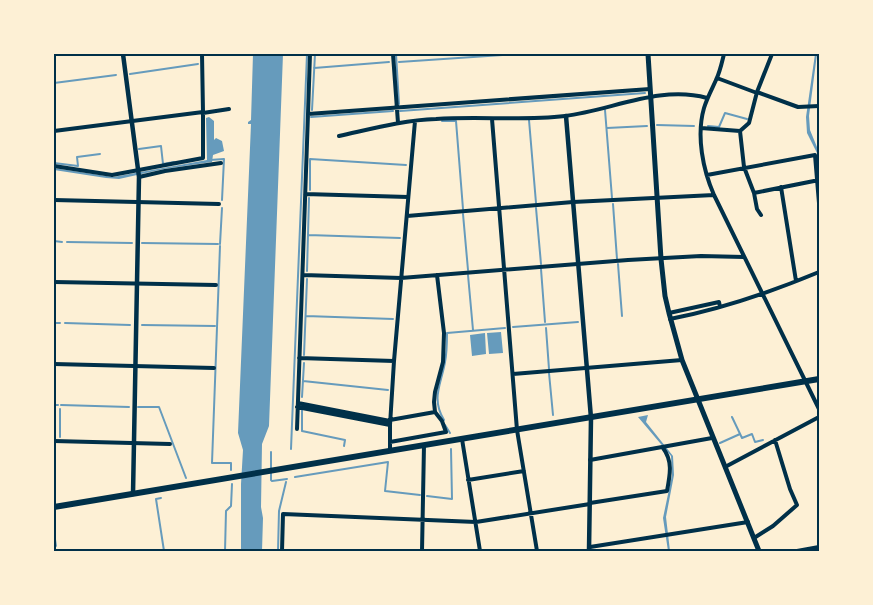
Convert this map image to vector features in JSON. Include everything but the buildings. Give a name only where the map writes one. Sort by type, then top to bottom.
[{"type":"highway","points":[[54,508],[819,379]]},
{"type":"main road","points":[[648,54],[665,296],[682,360],[759,551]]},
{"type":"street","points":[[123,54],[139,177],[133,494]]},
{"type":"street","points":[[54,166],[112,175],[203,158],[202,54]]},
{"type":"street","points":[[297,429],[310,54]]},
{"type":"street","points":[[393,54],[398,123]]},
{"type":"street","points":[[724,54],[717,78],[703,109],[701,128],[704,168],[714,195],[799,367],[804,382],[819,409]]},
{"type":"street","points":[[701,128],[740,131],[749,123],[757,92],[772,54]]},
{"type":"street","points":[[717,78],[798,107],[819,106]]},
{"type":"street","points":[[308,114],[650,89]]},
{"type":"street","points":[[339,136],[414,121],[566,116],[650,97],[698,95],[707,98]]},
{"type":"street","points":[[54,131],[229,109]]},
{"type":"street","points":[[566,116],[591,418],[590,549],[667,534],[748,522]]},
{"type":"street","points":[[492,119],[517,430],[537,551]]},
{"type":"street","points":[[390,450],[394,361],[414,121]]},
{"type":"street","points":[[740,131],[744,167],[754,193],[757,209],[761,215]]},
{"type":"street","points":[[707,175],[815,154],[819,203]]},
{"type":"street","points":[[139,177],[165,171],[221,163]]},
{"type":"street","points":[[754,193],[818,180]]},
{"type":"street","points":[[780,187],[796,281]]},
{"type":"street","points":[[305,194],[408,197]]},
{"type":"street","points":[[407,216],[573,202],[714,195]]},
{"type":"street","points":[[54,200],[219,204]]},
{"type":"street","points":[[303,275],[401,278],[701,256],[744,257]]},
{"type":"street","points":[[670,316],[719,302],[720,307],[763,295],[819,272]]},
{"type":"street","points":[[390,442],[446,432],[442,421],[435,412],[435,392],[443,362],[444,333],[437,275]]},
{"type":"street","points":[[54,282],[216,285]]},
{"type":"street","points":[[299,358],[394,361]]},
{"type":"street","points":[[513,374],[682,360]]},
{"type":"street","points":[[54,364],[214,368]]},
{"type":"street","points":[[298,405],[390,422],[435,412]]},
{"type":"street","points":[[725,467],[819,417]]},
{"type":"street","points":[[590,460],[712,438]]},
{"type":"street","points":[[462,439],[480,551]]},
{"type":"street","points":[[754,538],[773,526],[797,506],[775,440]]},
{"type":"street","points":[[54,442],[170,444]]},
{"type":"street","points":[[422,551],[424,445]]},
{"type":"street","points":[[282,551],[283,514],[476,522],[667,491],[670,475],[670,456],[665,446]]},
{"type":"street","points":[[468,480],[524,471]]},
{"type":"street","points":[[797,551],[819,548]]},
{"type":"water","points":[[253,54],[283,54],[269,426],[262,444],[262,551],[241,551],[243,450],[238,433],[251,124],[248,124],[248,122],[251,120]]},
{"type":"water","points":[[815,54],[817,54],[809,116],[810,130],[819,152],[819,173],[818,155],[807,133],[806,117]]},
{"type":"water","points":[[209,117],[214,121],[214,140],[216,138],[222,141],[224,151],[213,155],[212,162],[164,169],[119,179],[54,170],[54,168],[113,177],[207,160],[206,118]]},
{"type":"water","points":[[501,332],[503,353],[489,354],[487,333]]},
{"type":"water","points":[[485,333],[486,354],[472,356],[470,335]]},
{"type":"water","points":[[648,415],[646,422],[673,456],[674,475],[666,517],[670,551],[668,551],[663,518],[672,475],[671,456],[638,417]]},
{"type":"waterway","points":[[291,449],[307,54]]},
{"type":"waterway","points":[[312,110],[315,54]]},
{"type":"waterway","points":[[396,54],[399,104]]},
{"type":"waterway","points":[[399,62],[517,54]]},
{"type":"waterway","points":[[314,68],[389,62]]},
{"type":"waterway","points":[[130,74],[198,64]]},
{"type":"waterway","points":[[54,83],[116,75]]},
{"type":"waterway","points":[[400,111],[645,93]]},
{"type":"waterway","points":[[605,110],[612,198]]},
{"type":"waterway","points":[[311,117],[393,111]]},
{"type":"waterway","points":[[708,126],[719,127],[725,113],[747,119]]},
{"type":"waterway","points":[[529,120],[536,203]]},
{"type":"waterway","points":[[442,121],[456,121],[463,209]]},
{"type":"waterway","points":[[657,125],[694,126]]},
{"type":"waterway","points":[[607,128],[647,126]]},
{"type":"waterway","points":[[139,149],[161,146],[163,164],[174,162]]},
{"type":"waterway","points":[[54,163],[78,166],[77,157],[100,154]]},
{"type":"waterway","points":[[210,160],[224,159],[222,200]]},
{"type":"waterway","points":[[310,190],[310,159],[406,165]]},
{"type":"waterway","points":[[307,271],[309,198]]},
{"type":"waterway","points":[[613,204],[617,259]]},
{"type":"waterway","points":[[220,244],[222,208]]},
{"type":"waterway","points":[[536,208],[541,264]]},
{"type":"waterway","points":[[463,214],[468,270]]},
{"type":"waterway","points":[[308,235],[400,238]]},
{"type":"waterway","points":[[54,241],[62,242]]},
{"type":"waterway","points":[[67,242],[132,243]]},
{"type":"waterway","points":[[142,243],[218,244]]},
{"type":"waterway","points":[[220,246],[212,463],[231,463],[231,470]]},
{"type":"waterway","points":[[618,264],[622,316]]},
{"type":"waterway","points":[[541,269],[545,322]]},
{"type":"waterway","points":[[468,275],[473,330]]},
{"type":"waterway","points":[[304,355],[307,279]]},
{"type":"waterway","points":[[306,316],[393,319]]},
{"type":"waterway","points":[[513,327],[578,322]]},
{"type":"waterway","points":[[54,323],[60,323]]},
{"type":"waterway","points":[[65,323],[130,325]]},
{"type":"waterway","points":[[142,325],[215,326]]},
{"type":"waterway","points":[[444,420],[438,405],[438,391],[446,358],[447,333],[505,328]]},
{"type":"waterway","points":[[546,328],[549,369]]},
{"type":"waterway","points":[[302,397],[304,363]]},
{"type":"waterway","points":[[549,373],[553,415]]},
{"type":"waterway","points":[[303,381],[388,390]]},
{"type":"waterway","points":[[61,405],[129,407]]},
{"type":"waterway","points":[[138,407],[159,407],[186,478]]},
{"type":"waterway","points":[[60,409],[60,437]]},
{"type":"waterway","points":[[302,410],[302,431],[345,440],[344,446]]},
{"type":"waterway","points":[[732,417],[742,438],[752,434],[755,442],[763,440]]},
{"type":"waterway","points":[[445,425],[450,433]]},
{"type":"waterway","points":[[720,443],[740,434]]},
{"type":"waterway","points":[[427,496],[452,499],[451,449]]},
{"type":"waterway","points":[[271,452],[271,480],[287,479]]},
{"type":"waterway","points":[[295,477],[388,462],[385,491],[420,495]]},
{"type":"waterway","points":[[278,551],[279,511],[286,482]]},
{"type":"waterway","points":[[225,551],[226,511],[231,506],[232,484]]},
{"type":"waterway","points":[[161,498],[156,499],[164,551]]},
{"type":"waterway","points":[[54,533],[56,546]]}]
